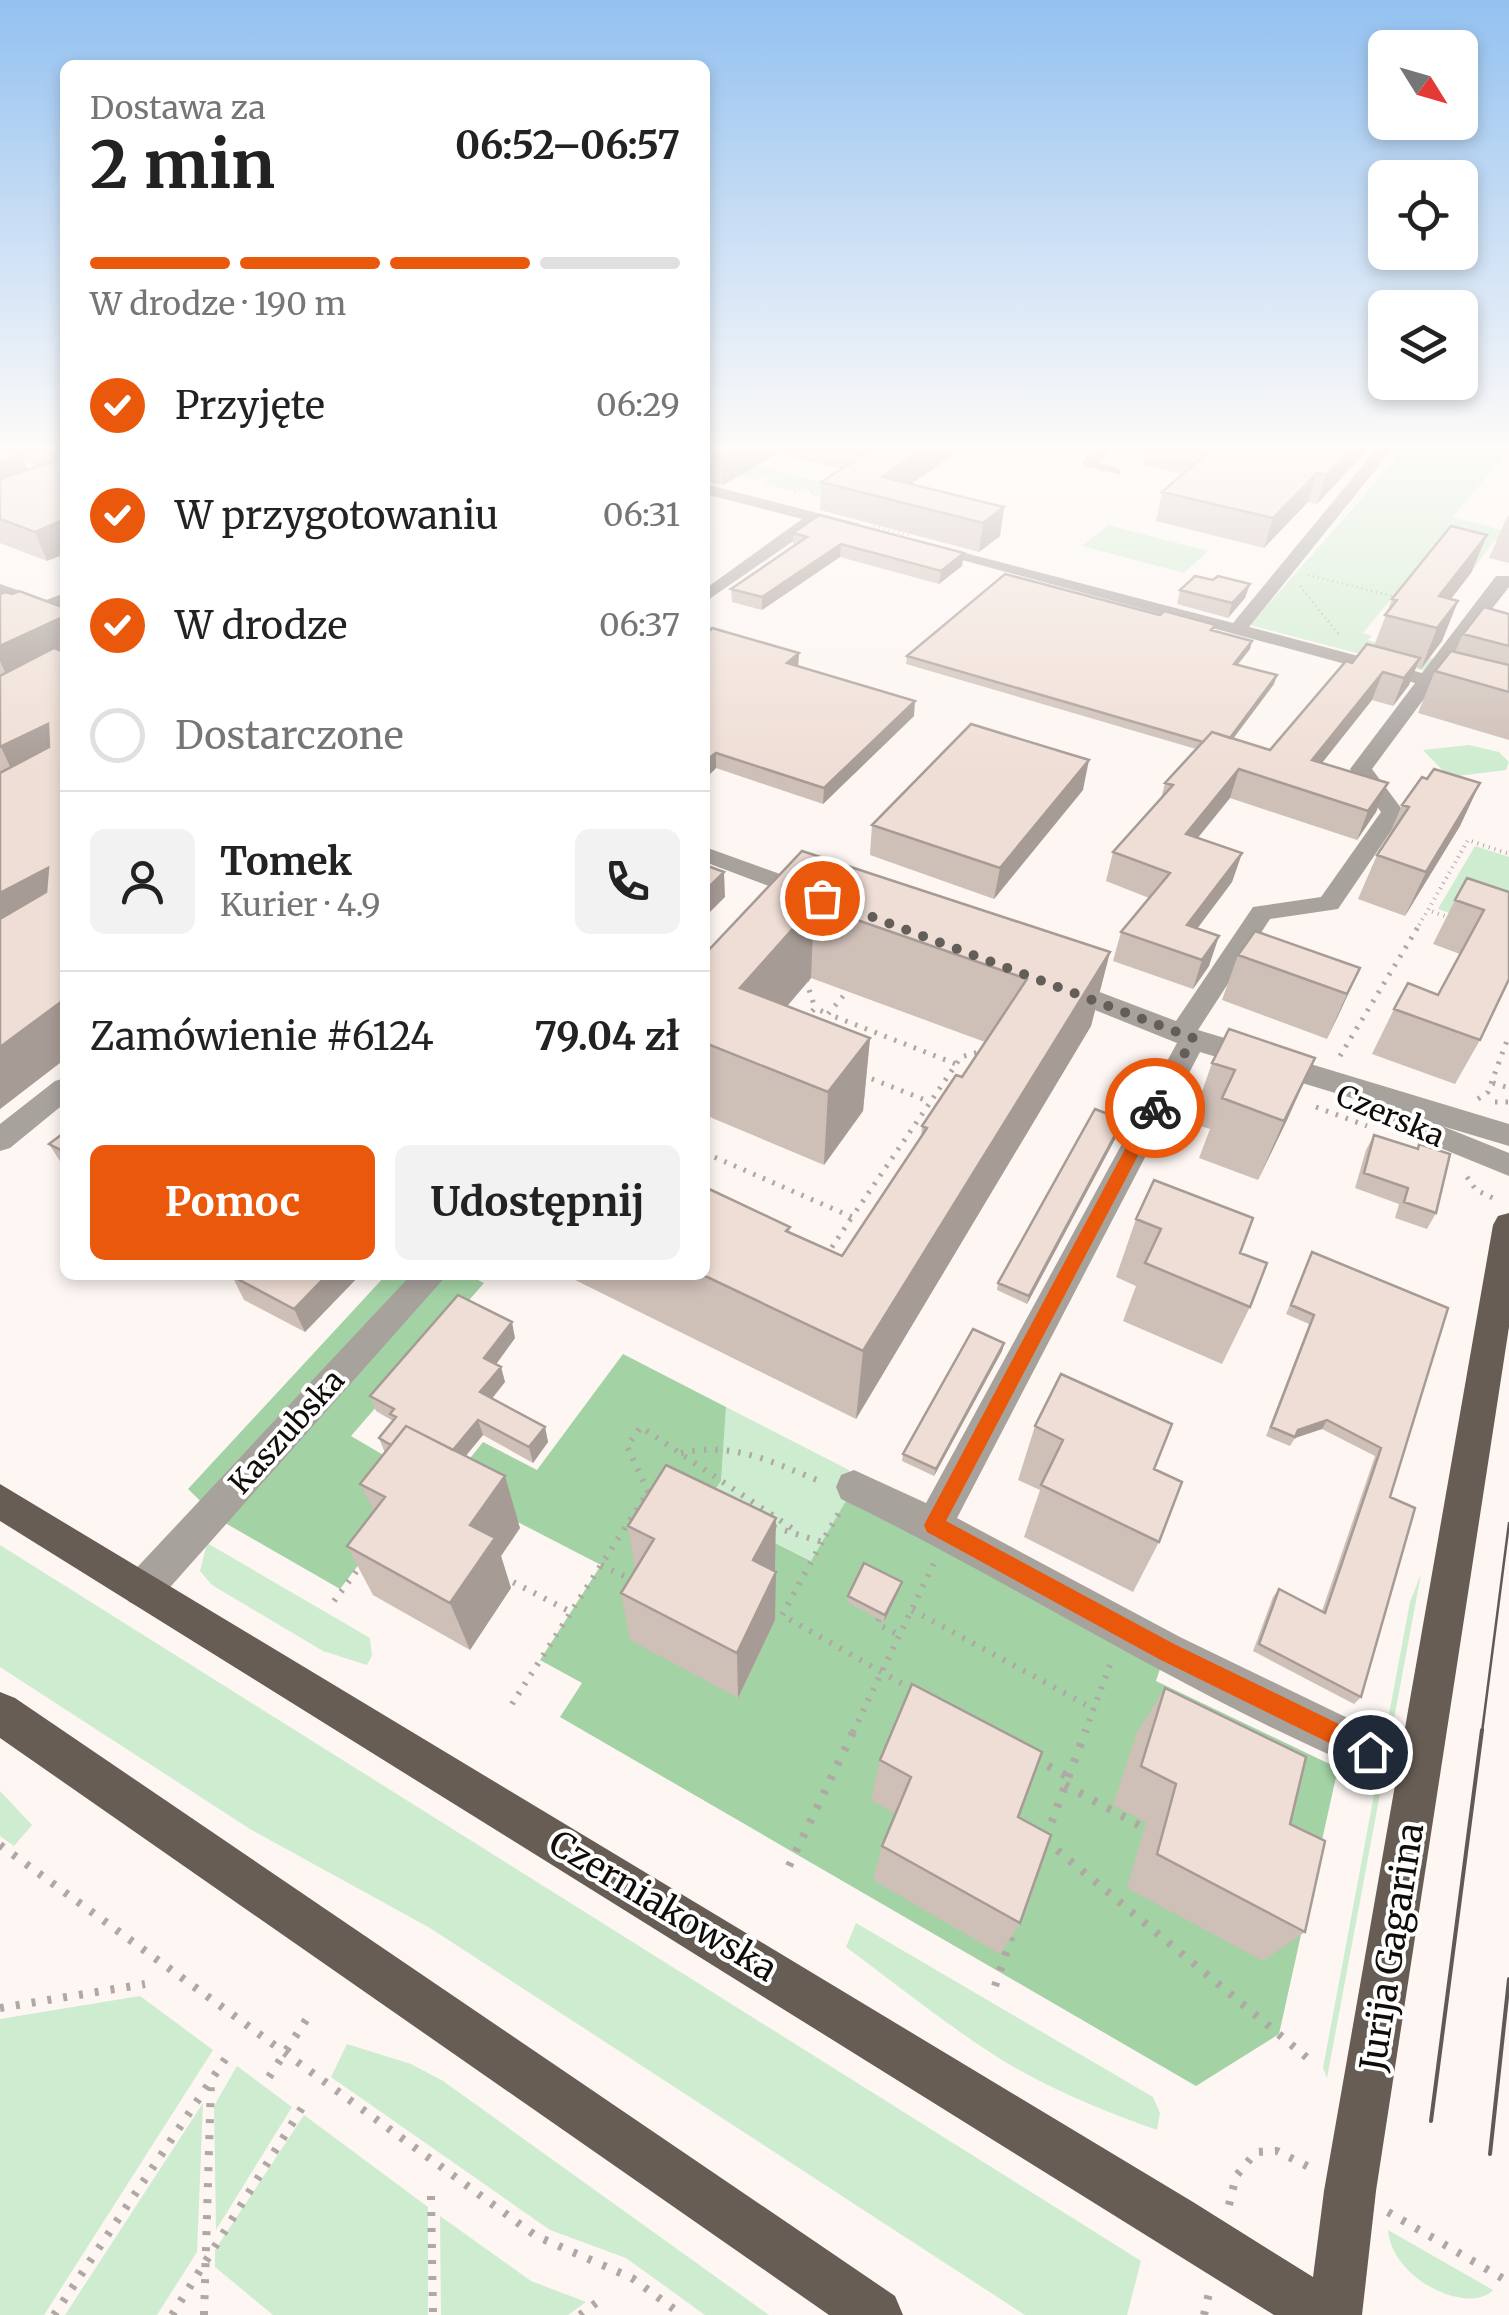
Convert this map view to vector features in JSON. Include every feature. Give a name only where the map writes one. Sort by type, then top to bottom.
[{"type":"main road","name":"Jurija Gagarina","points":[[1335,2315],[1500,1212]]},
{"type":"main road","name":"Czerniakowska","points":[[0,1501],[1176,2220],[1323,2315]]},
{"type":"main road","points":[[0,1713],[876,2315]]},
{"type":"street","points":[[710,593],[758,555]]},
{"type":"street","points":[[953,555],[1509,702]]},
{"type":"street","points":[[1237,630],[1298,555]]},
{"type":"street","points":[[941,1529],[1187,1036],[1262,912],[1329,904],[1392,812],[1361,769],[1502,580],[1509,582]]},
{"type":"street","points":[[0,589],[59,606]]},
{"type":"street","points":[[0,628],[59,606]]},
{"type":"street","points":[[710,857],[781,893],[842,906]]},
{"type":"street","name":"Czerska","points":[[1039,979],[1272,1065],[1509,1135]]},
{"type":"street","name":"Czerska","points":[[1272,1065],[1509,1166]]},
{"type":"street","points":[[0,1140],[60,1092]]},
{"type":"street","name":"Kaszubska","points":[[143,1589],[425,1280]]},
{"type":"street","points":[[854,1487],[1370,1752]]},
{"type":"path","points":[[1286,570],[1402,599]]},
{"type":"path","points":[[1286,570],[1345,642]]},
{"type":"path","points":[[1340,1056],[1468,840],[1509,854]]},
{"type":"path","points":[[1428,910],[1460,922]]},
{"type":"path","points":[[806,980],[815,1008],[956,1064]]},
{"type":"path","points":[[828,1014],[850,988]]},
{"type":"path","points":[[796,1030],[815,1008]]},
{"type":"path","points":[[1475,1101],[1488,1092],[1509,1036]]},
{"type":"path","points":[[819,1266],[961,1057],[990,1049]]},
{"type":"path","points":[[950,1072],[964,1077]]},
{"type":"path","points":[[858,1073],[930,1102]]},
{"type":"path","points":[[1492,1082],[1509,1088]]},
{"type":"path","points":[[939,1088],[952,1094]]},
{"type":"path","points":[[914,1127],[927,1133]]},
{"type":"path","points":[[710,1155],[852,1217]]},
{"type":"path","points":[[1466,1167],[1470,1184],[1500,1212]]},
{"type":"path","points":[[870,1190],[884,1196]]},
{"type":"path","points":[[841,1234],[855,1240]]},
{"type":"path","points":[[826,1257],[840,1263]]},
{"type":"path","points":[[666,1497],[648,1492],[627,1446],[642,1427],[800,1534]]},
{"type":"path","points":[[680,1453],[736,1446],[820,1482],[845,1489],[854,1487]]},
{"type":"path","points":[[854,1487],[782,1615],[924,1696]]},
{"type":"path","points":[[512,1704],[648,1492]]},
{"type":"path","points":[[768,1525],[822,1542]]},
{"type":"path","points":[[789,1866],[911,1610],[941,1529]]},
{"type":"path","points":[[334,1601],[370,1554]]},
{"type":"path","points":[[601,1565],[634,1581]]},
{"type":"path","points":[[500,1576],[571,1612]]},
{"type":"path","points":[[911,1610],[1094,1709]]},
{"type":"path","points":[[879,1619],[877,1624],[899,1635]]},
{"type":"path","points":[[1040,1854],[1124,1628]]},
{"type":"path","points":[[1019,1749],[1155,1833]]},
{"type":"path","points":[[1045,1840],[1310,2061]]},
{"type":"path","points":[[0,1845],[536,2236],[632,2278],[682,2315]]},
{"type":"path","points":[[994,1986],[1018,1918]]},
{"type":"path","points":[[0,2008],[145,1984]]},
{"type":"path","points":[[270,2077],[306,2020]]},
{"type":"path","points":[[54,2315],[232,2049]]},
{"type":"path","points":[[204,2315],[212,2078]]},
{"type":"path","points":[[172,2315],[305,2104]]},
{"type":"path","points":[[1230,2200],[1241,2168],[1256,2152],[1277,2151],[1307,2166]]},
{"type":"path","points":[[431,2196],[434,2315]]},
{"type":"path","points":[[1390,2213],[1509,2282]]},
{"type":"path","points":[[580,2315],[604,2298]]},
{"type":"green space","points":[[1116,555],[1204,555],[1184,573]]},
{"type":"green space","points":[[1312,555],[1484,555],[1472,571],[1424,559],[1363,633],[1372,636],[1368,640],[1434,659],[1425,671],[1250,625]]},
{"type":"green space","points":[[1469,745],[1499,752],[1509,762],[1506,770],[1449,777],[1423,750]]},
{"type":"green space","points":[[1475,846],[1509,857],[1509,934],[1438,909]]},
{"type":"green space","points":[[381,1280],[484,1283],[351,1436],[424,1479],[340,1589],[220,1520],[188,1489]]},
{"type":"green space","points":[[623,1354],[726,1407],[721,1481],[703,1507],[811,1561],[854,1487],[1166,1651],[1156,1681],[1338,1768],[1279,2034],[1196,2086],[560,1717],[582,1683],[540,1660],[601,1565],[448,1486],[483,1442],[537,1470]]},
{"type":"green space","points":[[726,1407],[849,1470],[854,1487],[812,1561],[703,1507],[721,1481]]},
{"type":"green space","points":[[207,1543],[370,1638],[372,1656],[367,1665],[323,1651],[212,1585],[200,1571]]},
{"type":"green space","points":[[0,1545],[1141,2261],[1127,2315],[1025,2315],[430,1928],[250,1829],[0,1667]]},
{"type":"green space","points":[[1421,1574],[1327,2078],[1323,2068],[1410,1602]]},
{"type":"green space","points":[[0,1791],[32,1825],[14,1846],[0,1836]]},
{"type":"green space","points":[[856,1923],[1153,2097],[1160,2113],[1157,2130],[1039,2081],[962,2033],[846,1947]]},
{"type":"green space","points":[[140,1996],[213,2050],[44,2315],[0,2315],[0,2019]]},
{"type":"green space","points":[[347,2044],[411,2064],[443,2081],[769,2315],[705,2315],[626,2258],[550,2230],[331,2077]]},
{"type":"green space","points":[[237,2066],[292,2107],[216,2230],[214,2106]]},
{"type":"green space","points":[[203,2103],[197,2252],[157,2315],[65,2315]]},
{"type":"green space","points":[[304,2115],[428,2207],[428,2315],[273,2315],[215,2267],[215,2250]]},
{"type":"green space","points":[[440,2216],[531,2281],[586,2302],[568,2315],[441,2315]]},
{"type":"green space","points":[[1388,2230],[1493,2290],[1482,2297],[1467,2298],[1433,2288],[1403,2264]]},
{"type":"building","points":[[781,555],[825,555],[762,597],[731,589]]},
{"type":"building","points":[[882,555],[961,555],[941,571]]},
{"type":"building","points":[[1428,555],[1471,555],[1439,596],[1458,601],[1437,628],[1385,615],[1397,600],[1392,599]]},
{"type":"building","points":[[1005,574],[1160,615],[1164,611],[1216,625],[1211,630],[1252,641],[1234,664],[1277,675],[1230,738],[1212,732],[1203,742],[907,656]]},
{"type":"building","points":[[1195,576],[1213,580],[1218,576],[1250,584],[1232,603],[1180,590]]},
{"type":"building","points":[[19,591],[60,606],[60,618],[0,646],[0,594]]},
{"type":"building","points":[[1484,607],[1509,614],[1509,646],[1463,634]]},
{"type":"building","points":[[710,630],[799,653],[787,663],[915,701],[824,788],[716,753],[710,757]]},
{"type":"building","points":[[1367,644],[1420,658],[1404,678],[1383,672],[1312,760],[1388,783],[1368,811],[1239,769],[1186,834],[1242,853],[1187,925],[1219,936],[1202,960],[1121,932],[1170,873],[1113,852],[1173,785],[1165,783],[1212,732],[1270,750],[1346,661],[1352,663]]},
{"type":"building","points":[[54,648],[60,650],[60,1003],[0,1047],[0,919],[46,892],[48,868],[0,893],[0,773],[49,747],[48,724],[0,747],[0,676]]},
{"type":"building","points":[[1451,651],[1509,665],[1509,692],[1435,671]]},
{"type":"building","points":[[971,724],[1089,760],[1000,868],[872,825]]},
{"type":"building","points":[[1434,769],[1480,783],[1426,872],[1377,855],[1409,807],[1402,805],[1422,777],[1427,779]]},
{"type":"building","points":[[802,851],[1110,952],[863,1351],[710,1278],[710,1189],[842,1256],[927,1128],[922,1126],[956,1075],[962,1077],[1027,979],[814,905],[740,988],[870,1038],[828,1092],[710,1045],[710,949]]},
{"type":"building","points":[[710,867],[724,872],[710,886]]},
{"type":"building","points":[[1467,878],[1509,892],[1509,979],[1480,1040],[1394,1009],[1408,983],[1438,995],[1484,910],[1455,900]]},
{"type":"building","points":[[1255,931],[1360,968],[1347,994],[1238,955]]},
{"type":"building","points":[[1229,1029],[1315,1058],[1284,1121],[1222,1098],[1235,1070],[1212,1063]]},
{"type":"building","points":[[1095,1109],[1123,1120],[1029,1296],[998,1283]]},
{"type":"building","points":[[1374,1135],[1450,1154],[1436,1213],[1404,1202],[1408,1188],[1364,1173]]},
{"type":"building","points":[[60,1136],[60,1150],[49,1144]]},
{"type":"building","points":[[1154,1180],[1253,1218],[1240,1253],[1267,1263],[1250,1307],[1145,1263],[1161,1229],[1136,1219]]},
{"type":"building","points":[[1312,1252],[1448,1308],[1390,1497],[1415,1508],[1361,1697],[1259,1644],[1279,1589],[1325,1613],[1381,1448],[1327,1420],[1298,1430],[1295,1437],[1271,1427],[1314,1315],[1291,1305]]},
{"type":"building","points":[[240,1280],[322,1280],[294,1309]]},
{"type":"building","points":[[458,1295],[512,1322],[484,1358],[501,1367],[480,1392],[545,1427],[529,1447],[478,1420],[453,1450],[406,1426],[391,1445],[379,1438],[396,1417],[390,1414],[394,1409],[370,1396]]},
{"type":"building","points":[[973,1329],[1004,1343],[936,1469],[903,1454]]},
{"type":"building","points":[[1061,1374],[1172,1424],[1154,1469],[1182,1482],[1159,1542],[1041,1485],[1063,1440],[1035,1426]]},
{"type":"building","points":[[406,1426],[505,1476],[470,1525],[495,1538],[450,1603],[347,1546],[385,1497],[360,1484]]},
{"type":"building","points":[[666,1465],[776,1518],[753,1560],[776,1572],[737,1653],[621,1593],[654,1539],[628,1526]]},
{"type":"building","points":[[864,1563],[902,1582],[885,1615],[848,1596]]},
{"type":"building","points":[[912,1684],[1042,1752],[1018,1817],[1051,1835],[1020,1923],[882,1846],[911,1777],[880,1760]]},
{"type":"building","points":[[1165,1688],[1306,1757],[1290,1824],[1325,1841],[1305,1932],[1157,1854],[1176,1784],[1141,1766]]},
{"type":"tram line","points":[[1482,1732],[1509,1523]]},
{"type":"tram line","points":[[1431,2121],[1482,1730]]},
{"type":"tram line","points":[[1490,2154],[1509,1979]]},
{"type":"way so far","points":[[822,898],[1193,1038],[1155,1108]]},
{"type":"route","points":[[1155,1108],[934,1525],[1166,1651],[1370,1752]]}]
